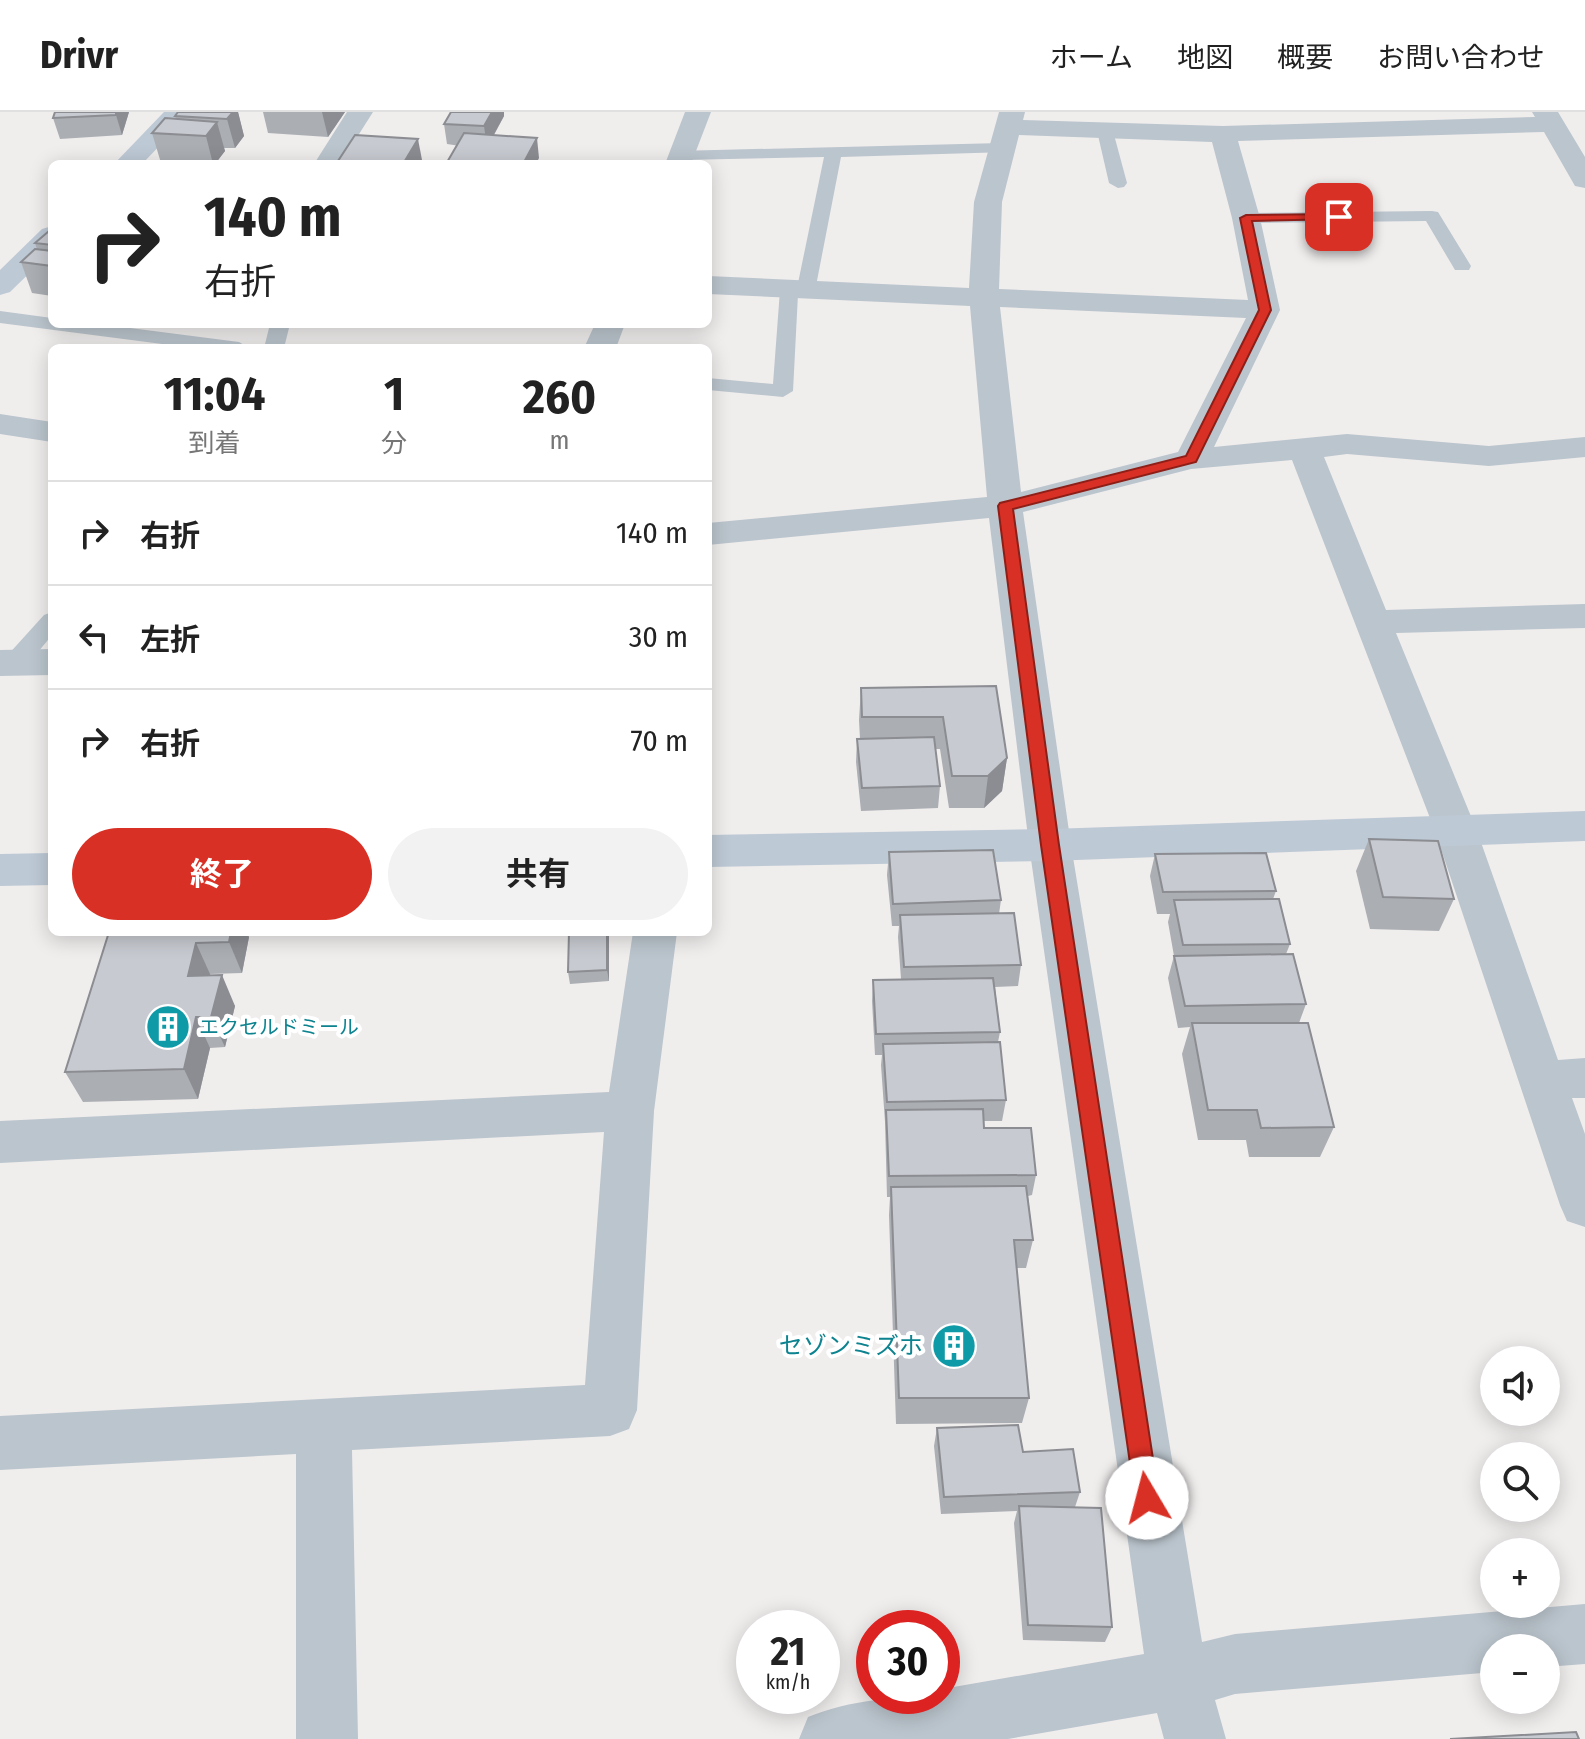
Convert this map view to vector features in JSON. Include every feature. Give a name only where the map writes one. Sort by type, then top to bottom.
[{"type":"street","points":[[131,160],[179,112]]},
{"type":"street","points":[[330,160],[360,112]]},
{"type":"street","points":[[680,159],[698,112]]},
{"type":"street","points":[[1195,1739],[1178,1679],[1154,1545],[1050,845],[1005,506],[984,296],[988,202],[1007,129],[1223,134],[1548,118],[1583,173]]},
{"type":"street","points":[[1191,459],[1265,310],[1246,218],[1223,134]]},
{"type":"street","points":[[0,286],[48,240]]},
{"type":"street","points":[[712,285],[1265,310]]},
{"type":"street","points":[[0,424],[48,431]]},
{"type":"street","points":[[712,534],[1005,506],[1191,459],[1347,444],[1489,456],[1585,447]]},
{"type":"street","points":[[1304,449],[1456,831],[1564,1079],[1585,1205]]},
{"type":"street","points":[[1373,622],[1585,616]]},
{"type":"street","points":[[712,851],[1050,845],[1585,826]]},
{"type":"street","points":[[0,870],[48,869]]},
{"type":"street","points":[[0,1443],[610,1410],[630,1111],[654,936]]},
{"type":"street","points":[[0,1142],[630,1111]]},
{"type":"street","points":[[324,1425],[327,1739]]},
{"type":"street","points":[[830,1739],[1178,1679],[1235,1664],[1585,1634]]},
{"type":"lane","points":[[680,159],[834,151],[1007,129]]},
{"type":"lane","points":[[1105,131],[1118,183]]},
{"type":"lane","points":[[712,384],[783,391],[798,291],[834,151]]},
{"type":"lane","points":[[1246,218],[1432,216],[1462,266]]},
{"type":"lane","points":[[0,317],[48,323]]},
{"type":"lane","points":[[85,328],[208,344]]},
{"type":"lane","points":[[22,663],[48,626]]},
{"type":"building","points":[[55,112],[116,112],[116,115],[53,118]]},
{"type":"building","points":[[178,112],[233,112],[227,119],[175,116]]},
{"type":"building","points":[[451,112],[492,112],[484,126],[444,124]]},
{"type":"building","points":[[165,118],[217,122],[206,136],[152,133]]},
{"type":"building","points":[[464,133],[537,138],[525,160],[448,160]]},
{"type":"building","points":[[355,135],[418,139],[405,160],[339,160]]},
{"type":"building","points":[[48,232],[48,245],[35,243]]},
{"type":"building","points":[[35,249],[48,251],[48,265],[21,262]]},
{"type":"building","points":[[996,686],[1007,758],[988,776],[952,776],[943,717],[862,717],[861,688]]},
{"type":"building","points":[[934,737],[940,786],[862,788],[857,739]]},
{"type":"building","points":[[1369,839],[1438,841],[1454,899],[1383,897]]},
{"type":"building","points":[[993,850],[1001,900],[893,904],[889,852]]},
{"type":"building","points":[[1266,853],[1276,891],[1163,892],[1155,854]]},
{"type":"building","points":[[1279,899],[1290,944],[1183,945],[1174,900]]},
{"type":"building","points":[[1014,913],[1021,965],[904,967],[900,915]]},
{"type":"building","name":"エクセルドミール","points":[[108,936],[230,936],[229,942],[196,943],[188,976],[222,975],[211,1017],[196,1017],[184,1069],[65,1072]]},
{"type":"building","points":[[569,936],[607,936],[607,970],[568,972]]},
{"type":"building","points":[[1293,954],[1306,1004],[1185,1006],[1174,956]]},
{"type":"building","points":[[993,978],[1000,1032],[876,1034],[873,980]]},
{"type":"building","points":[[1192,1023],[1308,1023],[1334,1127],[1261,1128],[1257,1110],[1208,1110]]},
{"type":"building","points":[[1000,1042],[1006,1100],[887,1102],[883,1044]]},
{"type":"building","points":[[983,1109],[984,1128],[1031,1128],[1036,1175],[889,1176],[886,1110]]},
{"type":"building","name":"セゾンミズホ","points":[[1026,1186],[1033,1240],[1014,1240],[1029,1398],[899,1398],[891,1187]]},
{"type":"building","points":[[1018,1425],[1023,1452],[1073,1449],[1080,1492],[944,1497],[937,1428]]},
{"type":"building","points":[[1019,1506],[1101,1508],[1112,1627],[1028,1625]]},
{"type":"building","points":[[1576,1732],[1579,1739],[1450,1739]]},
{"type":"place","name":"エクセルドミール","points":[[168,1027]]},
{"type":"place","name":"セゾンミズホ","points":[[954,1346]]},
{"type":"route","points":[[1147,1498],[1050,845],[1005,506],[1191,459],[1265,310],[1246,218],[1339,217]]}]
